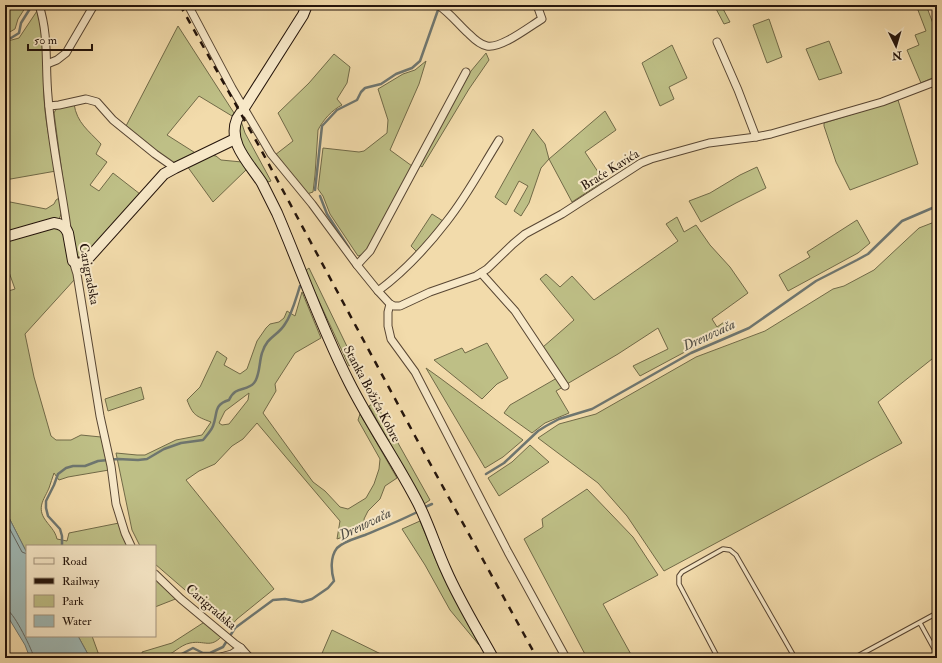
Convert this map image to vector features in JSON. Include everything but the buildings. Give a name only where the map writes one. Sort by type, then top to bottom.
[{"type":"street","name":"Carigradska","points":[[39,5],[44,27],[49,106],[64,223],[72,261],[77,274],[106,447],[111,466],[116,504],[125,533],[131,545]]},
{"type":"street","points":[[47,64],[57,60],[66,53],[94,5]]},
{"type":"street","points":[[188,5],[232,88],[271,154],[312,204],[357,265],[390,304],[388,312],[388,326],[391,339],[415,372],[508,552],[566,658]]},
{"type":"street","points":[[77,274],[85,262],[164,174],[235,139],[233,129],[234,124],[303,15],[307,5]]},
{"type":"street","points":[[438,5],[449,13],[477,41],[486,46],[490,46],[503,43],[542,19],[537,5]]},
{"type":"street","points":[[717,42],[756,137]]},
{"type":"street","points":[[357,265],[370,251],[466,72]]},
{"type":"street","name":"Braće Kavića","points":[[390,304],[400,306],[430,292],[471,279],[481,273],[526,234],[562,214],[641,163],[709,143],[756,137],[882,102],[937,81]]},
{"type":"street","points":[[49,106],[86,99],[97,102],[113,120],[174,168]]},
{"type":"street","name":"Stanka Božića Kobre","points":[[235,139],[239,150],[262,183],[272,202],[325,332],[348,382],[418,504],[446,571],[493,658]]},
{"type":"street","points":[[378,291],[398,276],[414,260],[448,220],[499,140]]},
{"type":"street","points":[[5,237],[54,223],[64,223]]},
{"type":"street","points":[[72,261],[77,264],[85,262]]},
{"type":"street","points":[[481,273],[515,311],[565,386]]},
{"type":"street","name":"Carigradska","points":[[156,575],[181,599],[238,646],[250,658]]},
{"type":"street","points":[[217,658],[232,654],[238,646]]},
{"type":"lane","points":[[718,658],[679,584],[679,576],[682,572],[723,549],[730,550],[736,555],[795,658]]},
{"type":"lane","points":[[854,658],[937,613]]},
{"type":"lane","points":[[920,623],[937,654]]},
{"type":"green space","points":[[5,5],[27,5],[18,19],[15,29],[8,33],[8,41],[19,38],[37,11],[43,43],[44,97],[48,134],[56,171],[5,180]]},
{"type":"green space","points":[[714,5],[721,5],[730,22],[724,24]]},
{"type":"green space","points":[[916,5],[926,5],[937,34],[937,76],[921,83],[907,50],[919,45],[915,35],[926,31]]},
{"type":"green space","points":[[769,19],[782,57],[767,63],[753,25]]},
{"type":"green space","points":[[178,26],[234,113],[232,116],[199,96],[167,135],[197,154],[174,163],[163,157],[126,126]]},
{"type":"green space","points":[[829,41],[842,73],[819,80],[806,49]]},
{"type":"green space","points":[[672,45],[687,78],[669,87],[674,99],[660,106],[642,63]]},
{"type":"green space","points":[[486,53],[489,60],[469,89],[422,167],[419,165],[471,71]]},
{"type":"green space","points":[[334,54],[350,67],[347,83],[337,99],[342,105],[328,116],[318,130],[313,192],[307,194],[275,155],[293,141],[278,113],[309,83]]},
{"type":"green space","points":[[426,61],[419,84],[390,150],[412,166],[366,252],[358,256],[330,214],[323,196],[318,189],[323,148],[359,152],[364,151],[387,133],[388,120],[378,89],[403,74],[415,70]]},
{"type":"green space","points":[[898,100],[918,164],[850,190],[836,162],[824,123]]},
{"type":"green space","points":[[74,104],[75,111],[80,121],[101,144],[96,154],[107,162],[90,185],[99,191],[113,173],[140,194],[82,258],[77,256],[69,225],[54,113],[56,109]]},
{"type":"green space","points":[[605,111],[616,130],[585,152],[604,181],[572,202],[549,159]]},
{"type":"green space","points":[[240,118],[245,133],[271,181],[268,182],[245,152],[239,137]]},
{"type":"green space","points":[[533,129],[545,144],[549,159],[541,168],[529,203],[521,216],[514,211],[528,186],[519,181],[506,205],[495,197]]},
{"type":"green space","points":[[211,155],[216,156],[221,160],[242,162],[247,169],[213,202],[187,166]]},
{"type":"green space","points":[[757,167],[766,188],[701,222],[689,201],[710,193],[740,175]]},
{"type":"green space","points":[[59,198],[61,213],[57,221],[5,234],[5,201],[46,209],[54,204]]},
{"type":"green space","points":[[432,214],[443,221],[417,252],[411,246]]},
{"type":"green space","points":[[677,217],[684,232],[696,225],[710,245],[730,267],[748,293],[712,319],[717,327],[727,320],[733,329],[709,339],[640,376],[633,366],[668,349],[658,328],[567,384],[543,347],[574,320],[540,279],[546,274],[560,287],[572,276],[594,300],[678,241],[666,224]]},
{"type":"green space","points":[[857,220],[870,243],[858,253],[788,291],[779,275],[810,257],[807,252]]},
{"type":"green space","points":[[937,221],[937,355],[878,402],[902,443],[664,571],[627,516],[598,483],[538,438],[559,424],[596,414],[696,357],[765,331],[833,289],[844,286],[874,270],[919,228]]},
{"type":"green space","points":[[54,226],[64,230],[75,279],[25,334],[34,377],[51,436],[56,440],[71,440],[81,435],[101,437],[109,470],[59,480],[54,473],[42,502],[42,514],[55,533],[57,539],[67,541],[69,533],[119,523],[130,545],[26,545],[26,551],[5,510],[5,292],[15,289],[5,261],[5,240]]},
{"type":"green space","points":[[309,268],[355,363],[349,366],[305,271]]},
{"type":"green space","points":[[302,292],[321,338],[295,353],[275,384],[276,391],[263,413],[313,482],[325,491],[340,507],[348,509],[366,498],[374,484],[379,469],[380,459],[358,420],[360,414],[397,478],[385,486],[380,499],[368,511],[364,519],[366,529],[337,539],[340,521],[257,423],[243,439],[232,446],[215,464],[199,471],[186,480],[274,589],[237,619],[229,628],[156,565],[156,545],[140,545],[132,530],[116,453],[145,455],[176,440],[202,435],[211,422],[195,414],[187,400],[200,387],[217,351],[227,358],[224,365],[240,374],[247,369],[257,341],[266,328],[270,324],[279,322],[284,318],[287,311],[295,316]],"holes":[[[249,393],[248,400],[229,424],[222,425],[219,423],[225,411]]]},
{"type":"green space","points":[[487,343],[508,378],[497,384],[482,399],[434,360],[462,348],[465,353]]},
{"type":"green space","points":[[426,368],[523,440],[503,457],[485,468]]},
{"type":"green space","points":[[557,378],[563,387],[556,391],[569,413],[545,423],[532,433],[504,413],[510,405]]},
{"type":"green space","points":[[141,387],[144,399],[108,411],[105,399]]},
{"type":"green space","points":[[375,402],[430,500],[424,504],[369,406]]},
{"type":"green space","points":[[530,445],[549,462],[499,496],[488,478],[512,462]]},
{"type":"green space","points":[[587,489],[633,537],[658,575],[603,604],[633,658],[587,658],[524,539],[543,527],[542,519]]},
{"type":"green space","points":[[420,521],[439,568],[479,645],[450,610],[425,565],[402,529]]},
{"type":"green space","points":[[156,576],[178,598],[156,607]]},
{"type":"green space","points":[[206,621],[222,636],[218,640],[211,643],[190,643],[162,658],[143,658],[142,652],[172,643]]},
{"type":"green space","points":[[332,630],[389,658],[320,658]]},
{"type":"green space","points":[[79,637],[92,637],[100,658],[90,658]]},
{"type":"water","points":[[5,510],[26,551],[26,637],[79,637],[90,658],[30,658],[25,645],[5,612]]},
{"type":"waterway","points":[[5,40],[19,33],[21,23],[31,7]]},
{"type":"waterway","points":[[315,190],[322,126],[337,110],[357,100],[365,88],[381,84],[396,74],[412,68],[420,61],[438,10]]},
{"type":"waterway","points":[[320,196],[327,214],[349,248]]},
{"type":"waterway","name":"Drenovača","points":[[486,474],[504,463],[538,431],[546,426],[559,419],[592,409],[691,353],[749,328],[816,281],[868,254],[902,221],[937,206]]},
{"type":"waterway","points":[[62,545],[60,529],[48,516],[46,508],[46,501],[58,474],[66,468],[73,466],[85,466],[98,461],[147,459],[164,449],[181,443],[203,440],[212,428],[220,404],[229,400],[238,390],[251,386],[256,380],[264,347],[282,328],[287,320],[294,306],[300,286]]},
{"type":"waterway","name":"Drenovača","points":[[423,508],[432,504]]},
{"type":"waterway","name":"Drenovača","points":[[174,658],[193,648],[203,653],[210,653],[223,647],[235,628],[273,600],[285,599],[302,602],[312,599],[328,588],[334,581],[332,573],[332,560],[337,548],[347,542],[419,511]]},
{"type":"railway","points":[[180,5],[259,146],[415,436],[537,658]]}]
